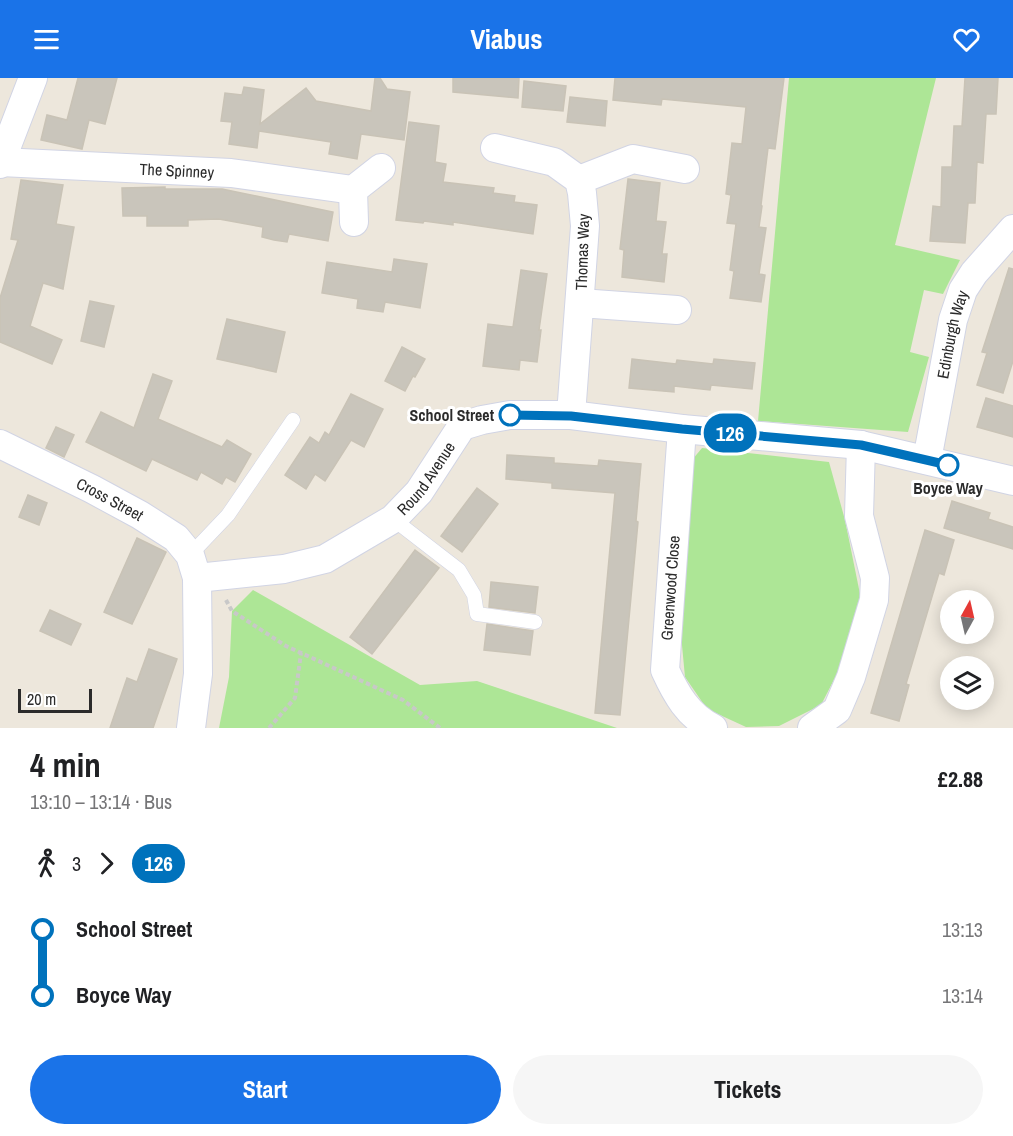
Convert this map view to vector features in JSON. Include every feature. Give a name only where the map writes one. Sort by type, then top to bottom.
[{"type":"street","points":[[0,163],[33,78]]},
{"type":"street","points":[[495,148],[554,162],[579,180],[633,159],[685,169]]},
{"type":"street","name":"The Spinney","points":[[0,163],[231,172],[352,190]]},
{"type":"street","points":[[354,222],[352,190],[381,168]]},
{"type":"street","name":"Thomas Way","points":[[571,416],[585,226],[579,180]]},
{"type":"street","name":"Edinburgh Way","points":[[927,460],[953,320],[963,290],[974,273],[1013,229]]},
{"type":"street","points":[[580,303],[677,310]]},
{"type":"street","name":"Round Avenue","points":[[199,570],[284,569],[325,559],[393,519],[419,492],[462,426],[510,415],[571,416],[682,429],[861,445],[1013,482]]},
{"type":"street","name":"Greenwood Close","points":[[682,429],[665,670],[679,699],[702,723],[712,728]]},
{"type":"street","name":"Cross Street","points":[[0,444],[140,515],[176,538],[199,570]]},
{"type":"street","points":[[812,728],[837,710],[851,676],[874,600],[875,578],[859,516],[861,445]]},
{"type":"street","points":[[191,728],[198,674],[199,570]]},
{"type":"lane","points":[[199,570],[228,515],[293,420]]},
{"type":"lane","points":[[393,519],[459,570],[474,595],[477,614],[535,622]]},
{"type":"path","points":[[199,570],[232,611],[286,646],[403,700],[440,728]]},
{"type":"path","points":[[269,728],[295,698],[301,653]]},
{"type":"green space","points":[[789,78],[936,78],[895,245],[960,260],[943,294],[924,290],[910,352],[929,357],[908,432],[758,421]]},
{"type":"green space","points":[[702,448],[829,462],[845,520],[861,599],[840,668],[821,705],[779,726],[746,727],[707,709],[685,677],[680,624],[692,460]]},
{"type":"green space","points":[[253,590],[420,685],[477,681],[617,728],[219,728],[229,677],[232,611]]},
{"type":"building","points":[[78,78],[117,78],[105,124],[89,120],[82,149],[41,140],[47,115],[67,120]]},
{"type":"building","points":[[375,78],[380,78],[387,89],[410,92],[404,140],[361,134],[357,159],[329,154],[331,142],[259,131],[257,148],[229,144],[232,122],[221,121],[225,93],[242,95],[244,87],[264,90],[260,124],[306,88],[316,101],[371,111]]},
{"type":"building","points":[[453,78],[519,78],[518,98],[453,92]]},
{"type":"building","points":[[615,78],[784,78],[775,149],[768,148],[761,205],[759,227],[766,228],[759,274],[765,275],[761,302],[730,298],[734,271],[730,270],[736,224],[727,223],[731,195],[726,194],[732,143],[742,144],[746,107],[662,99],[661,105],[613,100]]},
{"type":"building","points":[[965,78],[998,78],[996,114],[986,114],[983,163],[977,162],[975,203],[968,203],[965,243],[930,241],[933,206],[941,207],[942,167],[952,167],[954,126],[962,126]]},
{"type":"building","points":[[524,81],[566,86],[563,111],[522,107]]},
{"type":"building","points":[[570,97],[607,101],[605,126],[567,122]]},
{"type":"building","points":[[409,122],[439,126],[435,162],[446,164],[443,182],[494,188],[493,193],[515,196],[514,202],[537,205],[533,234],[453,222],[453,225],[396,220]]},
{"type":"building","points":[[628,179],[660,183],[656,221],[666,222],[662,254],[667,254],[664,282],[622,277],[624,250],[620,249]]},
{"type":"building","points":[[21,180],[63,185],[56,224],[74,227],[63,289],[43,283],[30,326],[62,340],[52,364],[0,342],[0,298],[18,240],[11,239]]},
{"type":"building","points":[[165,187],[165,189],[222,189],[333,212],[328,241],[289,234],[287,242],[274,240],[262,237],[263,227],[219,219],[188,220],[188,226],[147,226],[147,216],[123,216],[122,188]]},
{"type":"building","points":[[394,259],[427,264],[420,308],[385,302],[383,312],[357,308],[358,299],[322,293],[327,262],[392,272]]},
{"type":"building","points":[[1009,268],[1013,269],[1013,361],[1003,393],[977,385],[987,353],[982,352]]},
{"type":"building","points":[[521,270],[547,274],[537,362],[520,360],[519,370],[483,366],[488,324],[513,327]]},
{"type":"building","points":[[90,301],[114,306],[104,347],[81,341]]},
{"type":"building","points":[[227,319],[285,332],[276,372],[217,359]]},
{"type":"building","points":[[402,347],[425,359],[405,391],[385,381]]},
{"type":"building","points":[[632,359],[676,364],[677,360],[713,364],[714,359],[755,363],[752,389],[711,385],[710,390],[674,386],[674,392],[629,388]]},
{"type":"building","points":[[153,374],[172,381],[158,419],[222,447],[227,440],[251,454],[235,482],[226,477],[222,484],[201,472],[197,480],[152,459],[146,471],[86,442],[101,412],[134,428]]},
{"type":"building","points":[[351,394],[383,409],[364,447],[351,440],[325,481],[315,474],[306,489],[285,475],[310,437],[319,443],[325,432],[329,435]]},
{"type":"building","points":[[986,398],[1013,406],[1013,437],[977,427]]},
{"type":"building","points":[[56,427],[74,435],[64,457],[46,448]]},
{"type":"building","points":[[507,455],[554,458],[554,463],[598,466],[599,460],[641,464],[636,521],[638,522],[620,715],[595,713],[615,493],[552,488],[552,483],[506,479]]},
{"type":"building","points":[[477,488],[498,504],[462,552],[441,536]]},
{"type":"building","points":[[28,495],[47,503],[39,525],[19,517]]},
{"type":"building","points":[[952,501],[990,513],[988,519],[1013,527],[1013,549],[944,528]]},
{"type":"building","points":[[925,530],[954,540],[944,575],[939,573],[906,684],[909,685],[899,721],[871,713]]},
{"type":"building","points":[[137,538],[166,552],[132,624],[104,612]]},
{"type":"building","points":[[415,550],[439,568],[372,654],[350,637]]},
{"type":"building","points":[[491,582],[538,587],[535,613],[489,607]]},
{"type":"building","points":[[50,610],[81,624],[71,645],[40,631]]},
{"type":"building","points":[[487,624],[533,631],[530,655],[484,650]]},
{"type":"building","points":[[149,649],[177,659],[153,728],[110,728],[127,678],[137,682]]},
{"type":"bus line","name":"126","points":[[510,415],[571,416],[682,429],[861,445],[948,465]]},
{"type":"place","name":"School Street","points":[[510,415]]},
{"type":"place","name":"Boyce Way","points":[[948,465]]}]
